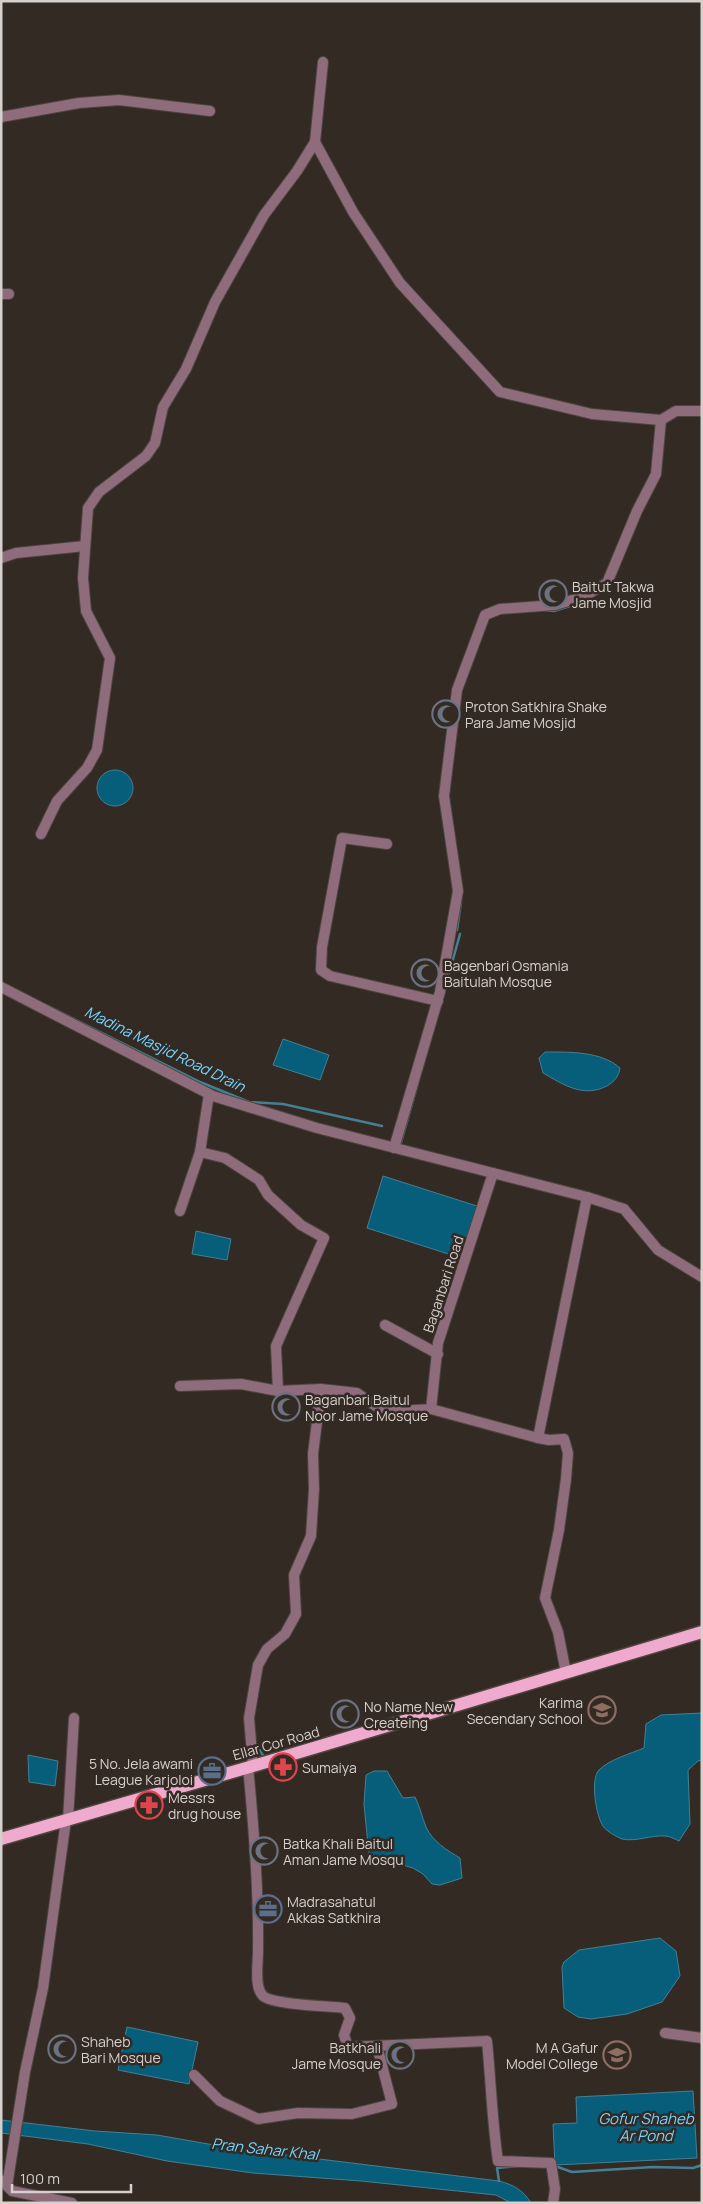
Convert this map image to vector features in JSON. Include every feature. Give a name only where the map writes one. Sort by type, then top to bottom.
[{"type":"main road","name":"Ellar Cor Road","points":[[1,1839],[702,1632]]},
{"type":"street","points":[[41,834],[57,801],[87,768],[97,750],[110,658],[86,611],[82,578],[88,508],[98,492],[146,456],[155,443],[164,407],[186,369],[215,302],[264,215],[297,171],[314,142],[323,62]]},
{"type":"street","points":[[1,117],[79,103],[119,100],[210,111]]},
{"type":"street","points":[[314,142],[353,212],[400,283],[500,392],[592,414],[661,420],[676,412],[702,411]]},
{"type":"street","points":[[394,1148],[438,1001],[458,891],[444,796],[457,690],[469,655],[485,615],[500,609],[555,605],[583,597],[607,584],[637,511],[656,474],[661,420]]},
{"type":"street","points":[[1,558],[16,553],[85,546]]},
{"type":"street","points":[[387,844],[342,838],[322,947],[321,970],[330,976],[438,1001]]},
{"type":"street","points":[[1,987],[209,1094],[317,1128],[587,1197],[624,1209],[658,1250],[702,1277]]},
{"type":"street","points":[[180,1211],[200,1152],[209,1094]]},
{"type":"street","points":[[200,1152],[225,1158],[259,1180],[268,1195],[301,1225],[324,1238],[276,1346],[278,1391]]},
{"type":"street","name":"Baganbari Road","points":[[431,1409],[438,1343],[493,1173]]},
{"type":"street","points":[[538,1438],[587,1197]]},
{"type":"street","points":[[385,1325],[438,1354]]},
{"type":"street","points":[[180,1386],[242,1384],[278,1391],[321,1389],[357,1393],[384,1412],[431,1409],[538,1438],[564,1439],[568,1453],[559,1530],[545,1598],[558,1632],[566,1673]]},
{"type":"street","points":[[321,1389],[313,1454],[314,1489],[311,1536],[294,1575],[296,1614],[285,1634],[267,1649],[258,1665],[249,1718],[258,1902],[258,1982],[262,1995],[268,1999],[346,2008],[350,2018],[344,2035],[348,2047],[487,2041],[492,2102],[491,2112],[498,2161],[551,2163],[555,2189],[553,2203]]},
{"type":"street","points":[[72,2203],[12,2191],[7,2186],[5,2180],[15,2140],[25,2072],[43,1988],[67,1820],[74,1718]]},
{"type":"street","points":[[665,2033],[702,2038]]},
{"type":"street","points":[[194,2076],[220,2101],[258,2119],[298,2114],[352,2114],[392,2104],[377,2046]]},
{"type":"water","points":[[115,770],[127,776],[133,788],[127,800],[115,806],[103,800],[97,788],[103,776]]},
{"type":"water","points":[[283,1039],[329,1055],[320,1080],[273,1065]]},
{"type":"water","points":[[545,1052],[594,1055],[612,1062],[620,1068],[616,1078],[607,1086],[590,1091],[582,1090],[566,1086],[543,1073],[539,1058]]},
{"type":"water","points":[[383,1176],[480,1207],[464,1259],[367,1228]]},
{"type":"water","points":[[196,1231],[231,1239],[227,1260],[192,1254]]},
{"type":"water","points":[[702,1713],[702,1760],[698,1761],[688,1770],[690,1824],[679,1841],[665,1836],[633,1840],[622,1839],[607,1830],[600,1821],[596,1806],[594,1789],[596,1775],[599,1770],[614,1760],[644,1748],[646,1724],[661,1715]]},
{"type":"water","points":[[28,1755],[58,1761],[55,1786],[29,1782]]},
{"type":"water","points":[[374,1771],[387,1771],[403,1798],[415,1797],[426,1827],[432,1837],[460,1858],[462,1878],[440,1885],[432,1884],[423,1874],[413,1868],[369,1855],[364,1804],[366,1775]]},
{"type":"water","points":[[660,1938],[676,1951],[680,1976],[662,2002],[627,2014],[591,2019],[578,2017],[564,2008],[562,1967],[564,1962],[579,1950]]},
{"type":"water","points":[[127,2027],[198,2042],[189,2084],[118,2070]]},
{"type":"water","name":"Gofur Shaheb Ar Pond","points":[[693,2091],[697,2158],[555,2165],[553,2124],[577,2123],[576,2097]]},
{"type":"water","points":[[1,2120],[95,2131],[157,2135],[237,2149],[499,2181],[518,2189],[531,2203],[511,2203],[496,2195],[361,2181],[253,2173],[167,2161],[88,2144],[1,2133]]},
{"type":"waterway","points":[[544,610],[554,611],[570,606]]},
{"type":"waterway","points":[[457,930],[461,902]]},
{"type":"waterway","points":[[447,981],[460,934]]},
{"type":"waterway","name":"Madina Masjid Road Drain","points":[[44,1004],[200,1082],[249,1102],[283,1104],[382,1126]]},
{"type":"waterway","points":[[400,1146],[418,1083]]},
{"type":"waterway","points":[[255,1742],[265,1759]]},
{"type":"waterway","points":[[555,2166],[572,2172],[653,2167],[693,2168],[702,2165]]},
{"type":"waterway","points":[[499,2181],[497,2168],[520,2166]]},
{"type":"place","name":"Baitut Takwa Jame Mosjid","points":[[553,594]]},
{"type":"place","name":"Proton Satkhira Shake Para Jame Mosjid","points":[[446,714]]},
{"type":"place","name":"Bagenbari Osmania Baitulah Mosque","points":[[425,973]]},
{"type":"place","name":"Baganbari Baitul Noor Jame Mosque","points":[[286,1407]]},
{"type":"place","name":"Karima Secendary School","points":[[602,1710]]},
{"type":"place","name":"No Name New Createing","points":[[345,1714]]},
{"type":"place","name":"Sumaiya","points":[[283,1767]]},
{"type":"place","name":"5 No. Jela awami League Karjoloi","points":[[212,1771]]},
{"type":"place","name":"Messrs drug house","points":[[149,1805]]},
{"type":"place","name":"Batka Khali Baitul Aman Jame Mosqu","points":[[264,1851]]},
{"type":"place","name":"Madrasahatul Akkas Satkhira","points":[[268,1909]]},
{"type":"place","name":"Shaheb Bari Mosque","points":[[62,2049]]},
{"type":"place","name":"Batkhali Jame Mosque","points":[[400,2055]]},
{"type":"place","name":"M A Gafur Model College","points":[[617,2055]]},
{"type":"water label","name":"Pran Sahar Khal","points":[[265,2149]]}]
